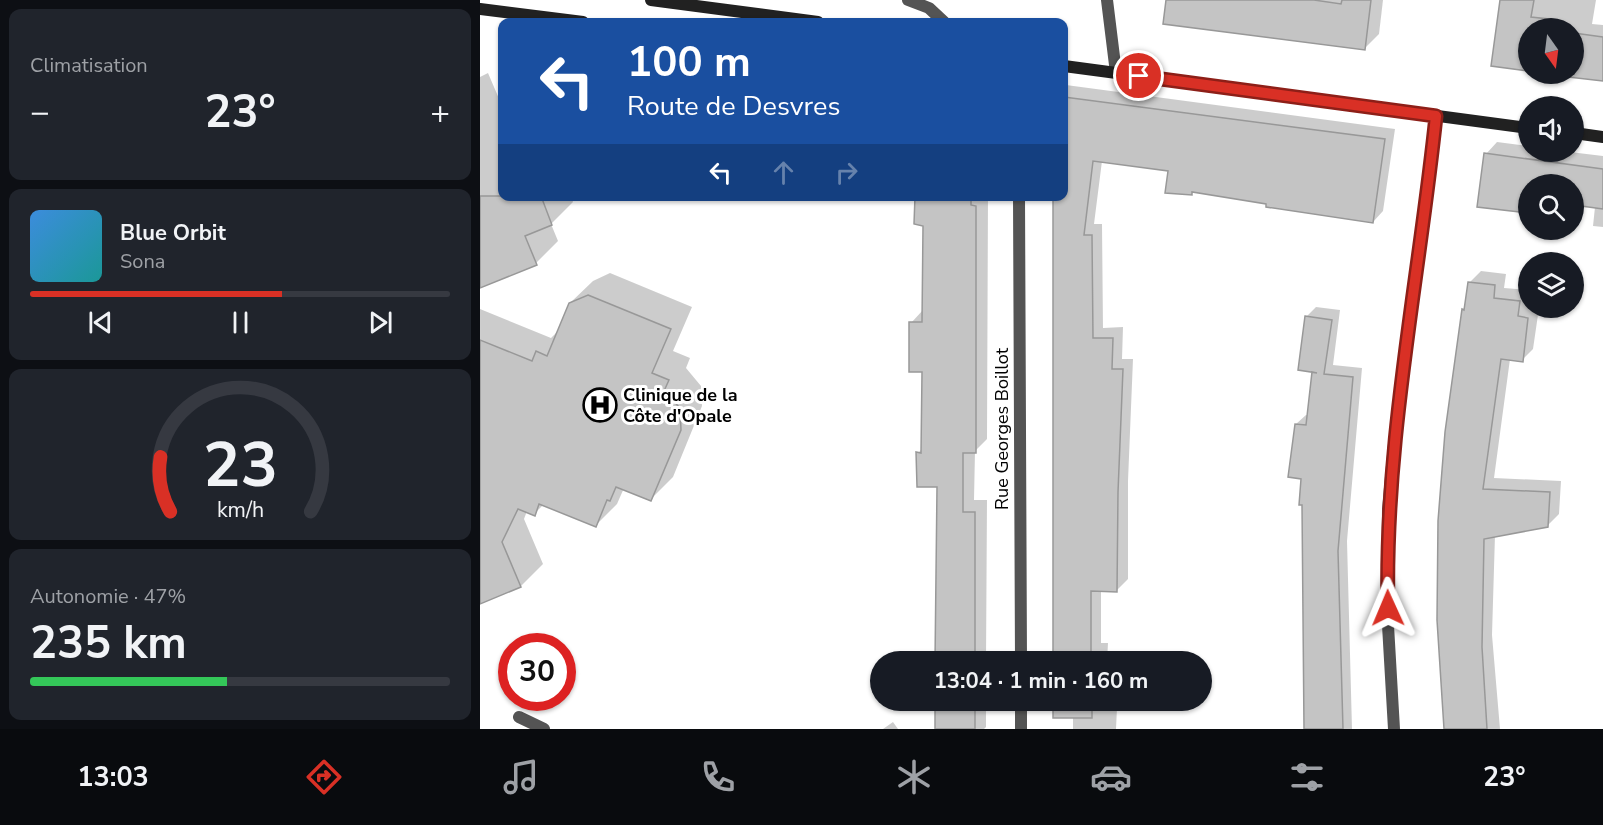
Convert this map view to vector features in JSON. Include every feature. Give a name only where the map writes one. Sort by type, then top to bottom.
[{"type":"main road","points":[[651,0],[788,18]]},
{"type":"main road","points":[[480,9],[551,18]]},
{"type":"main road","points":[[1068,67],[1518,127]]},
{"type":"main road","points":[[1584,134],[1603,137]]},
{"type":"street","points":[[908,0],[929,8],[940,18]]},
{"type":"street","points":[[1107,0],[1116,73]]},
{"type":"street","points":[[1394,729],[1387,598],[1388,509],[1394,444],[1436,116]]},
{"type":"street","name":"Rue Georges Boillot","points":[[1019,201],[1021,651]]},
{"type":"street","points":[[1021,711],[1021,729]]},
{"type":"street","points":[[519,717],[544,729]]},
{"type":"building","points":[[1166,0],[1314,0],[1341,4],[1342,0],[1371,0],[1365,50],[1163,24]]},
{"type":"building","points":[[1500,0],[1534,0],[1531,17],[1540,18],[1518,18],[1518,70],[1491,66]]},
{"type":"building","points":[[1584,34],[1603,37],[1603,81],[1584,79]]},
{"type":"building","points":[[1068,98],[1385,139],[1373,223],[1266,207],[1266,204],[1192,192],[1192,195],[1165,193],[1168,171],[1093,161],[1084,235],[1092,235],[1093,338],[1113,338],[1112,369],[1123,369],[1117,592],[1091,591],[1091,651],[1053,651],[1053,201],[1068,201]]},
{"type":"building","points":[[1484,153],[1518,158],[1518,162],[1551,162],[1603,169],[1603,209],[1584,206],[1584,174],[1518,174],[1518,212],[1477,207]]},
{"type":"building","points":[[480,196],[498,196],[498,201],[543,201],[552,225],[525,236],[537,265],[480,288]]},
{"type":"building","points":[[915,201],[971,201],[971,205],[976,206],[976,453],[963,453],[963,512],[975,512],[975,651],[935,651],[937,487],[917,487],[916,452],[921,453],[922,372],[909,372],[909,322],[922,322],[923,226],[914,224]]},
{"type":"building","points":[[1468,282],[1495,285],[1494,298],[1518,301],[1518,318],[1528,318],[1523,362],[1501,359],[1483,489],[1550,492],[1548,527],[1484,539],[1482,647],[1487,729],[1444,729],[1437,620],[1438,521],[1445,432],[1462,309],[1464,310]]},
{"type":"building","name":"Clinique de la Côte d'Opale","points":[[588,295],[671,329],[652,373],[669,380],[664,391],[680,408],[681,430],[651,501],[616,487],[610,501],[607,500],[596,527],[539,504],[535,516],[518,509],[502,542],[521,587],[480,604],[480,340],[532,361],[536,351],[547,356],[569,303]]},
{"type":"building","points":[[1305,316],[1332,320],[1324,374],[1353,377],[1338,551],[1343,729],[1304,729],[1302,505],[1299,505],[1301,479],[1288,477],[1295,424],[1306,425],[1312,372],[1298,370]]},
{"type":"building","points":[[935,711],[975,711],[975,729],[935,729]]},
{"type":"building","points":[[1053,711],[1092,711],[1092,718],[1053,718]]},
{"type":"place","name":"Clinique de la Côte d'Opale","points":[[600,405]]},
{"type":"route","points":[[1139,76],[1436,116],[1394,444],[1388,509],[1388,608]]}]
